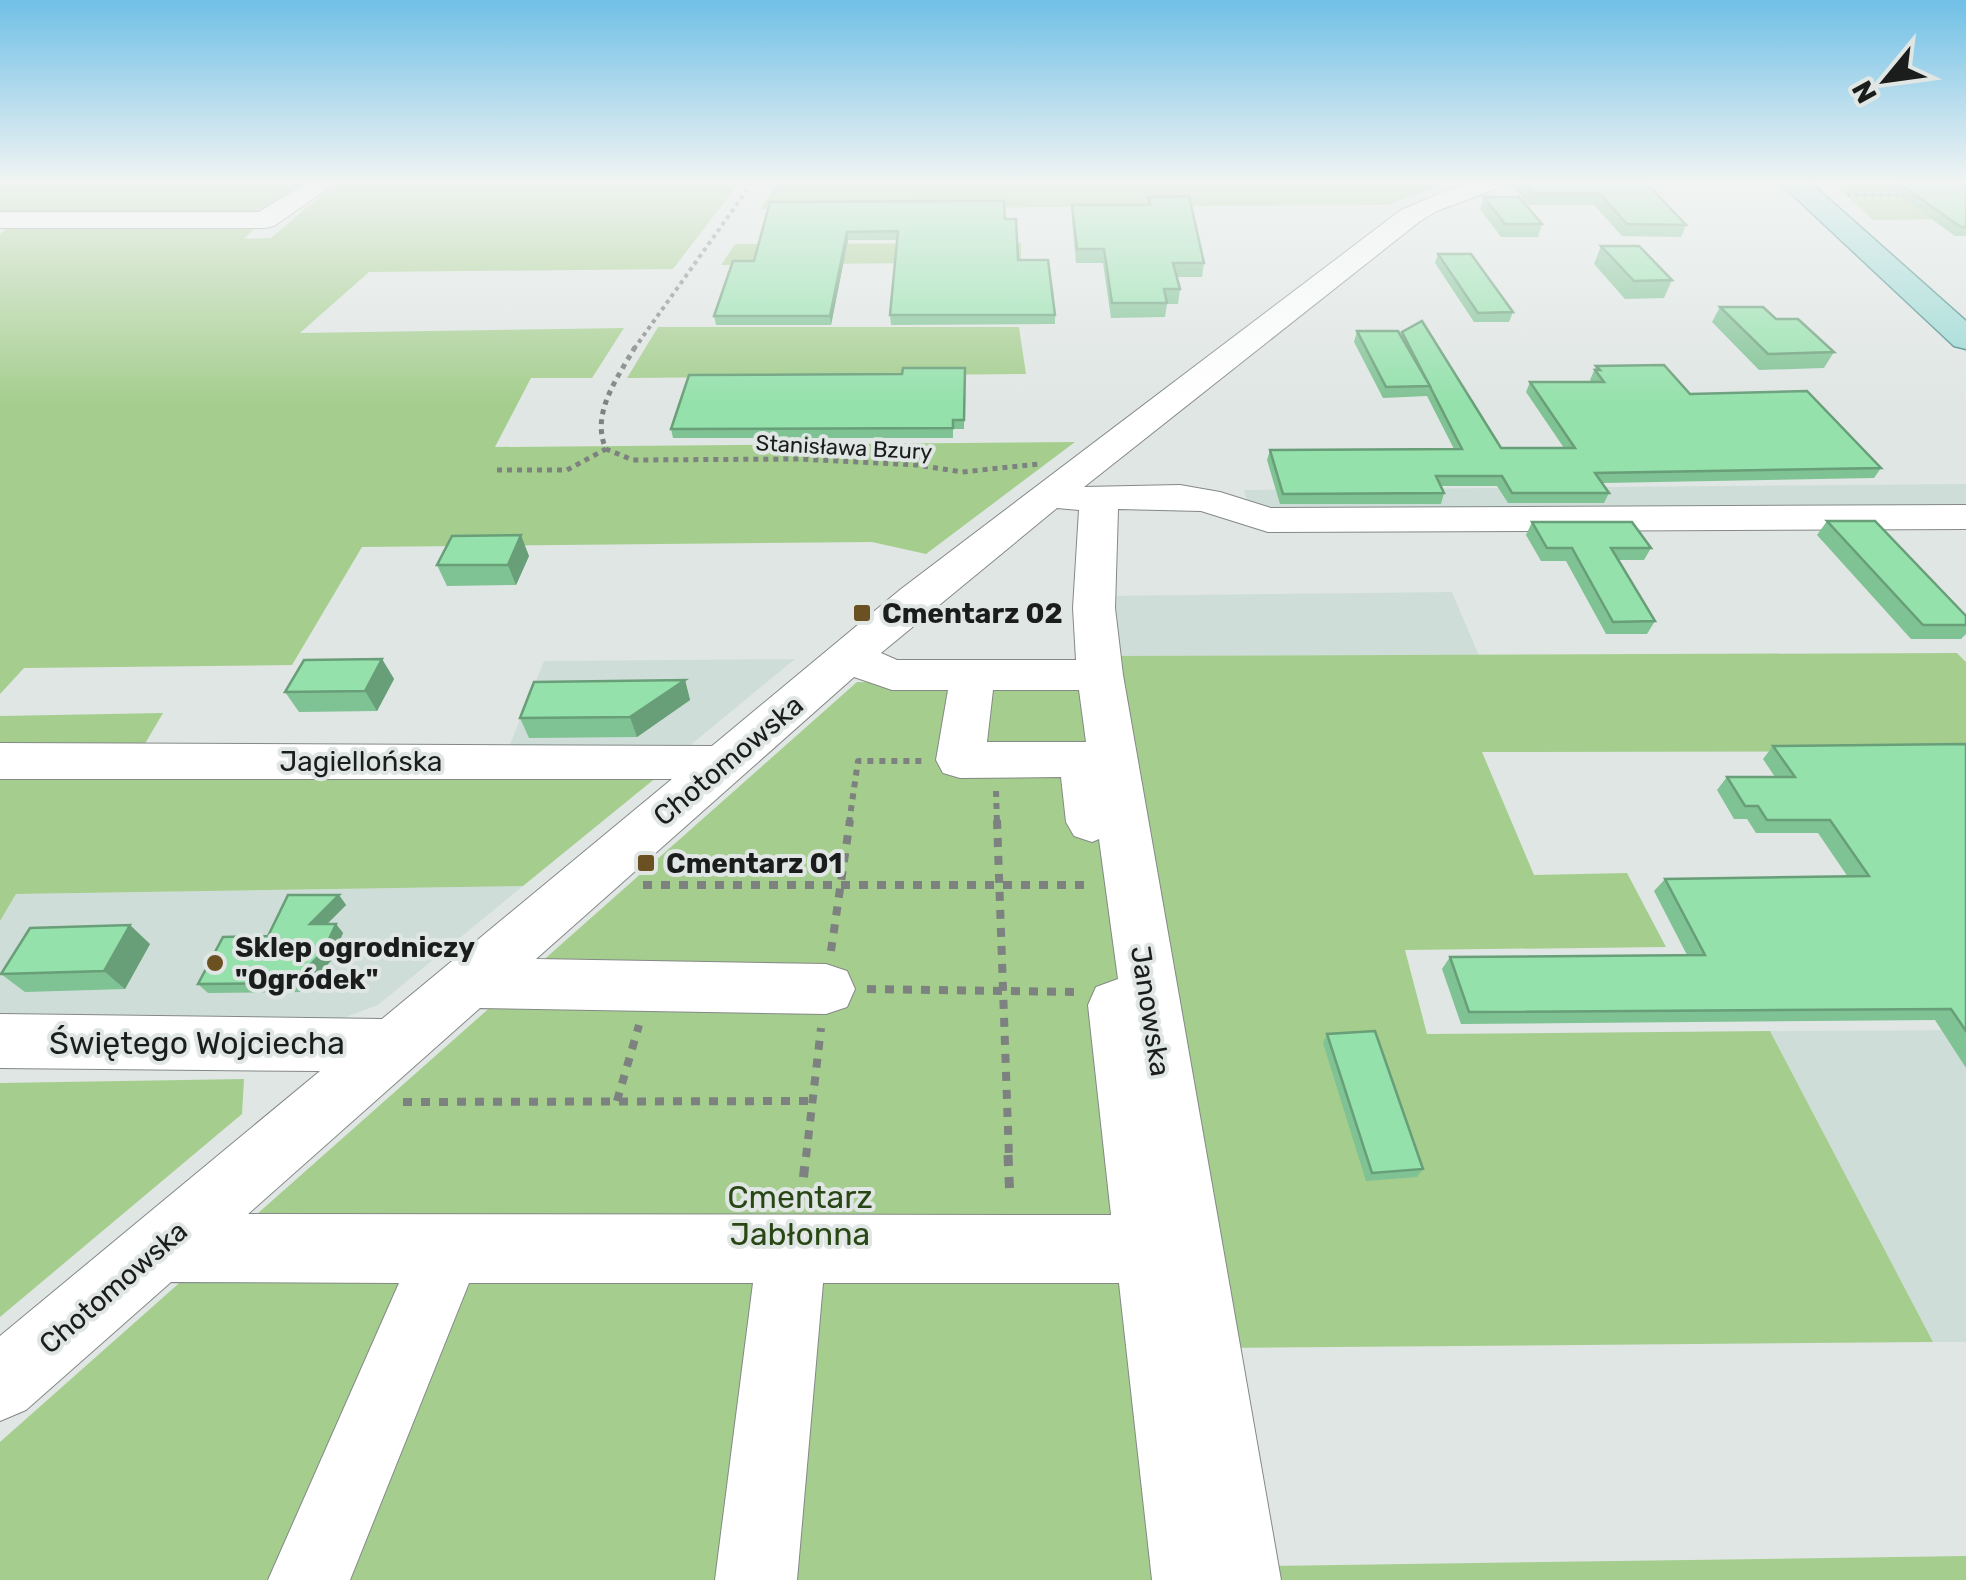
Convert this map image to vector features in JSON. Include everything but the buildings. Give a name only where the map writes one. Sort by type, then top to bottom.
[{"type":"main road","points":[[1875,257],[1966,339]]},
{"type":"street","name":"Chotomowska","points":[[0,1384],[159,1248],[399,1075],[468,983],[848,657],[1073,490],[1360,257]]},
{"type":"street","points":[[1073,490],[1207,500],[1268,520],[1966,517]]},
{"type":"street","name":"Janowska","points":[[1073,490],[1094,608],[1168,1250],[1240,1580]]},
{"type":"street","points":[[848,657],[892,675],[1100,676]]},
{"type":"street","points":[[974,674],[978,760],[1084,759],[1115,992],[1168,1250],[1192,1580]]},
{"type":"street","name":"Jagiellońska","points":[[0,761],[695,760],[722,766]]},
{"type":"street","points":[[468,983],[826,989]]},
{"type":"street","name":"Świętego Wojciecha","points":[[0,1041],[357,1044],[399,1075]]},
{"type":"street","points":[[159,1248],[1168,1250]]},
{"type":"street","points":[[756,1580],[774,1389],[794,1249]]},
{"type":"street","points":[[309,1580],[448,1250]]},
{"type":"path","points":[[498,470],[566,470],[606,449],[598,432],[607,398],[651,322],[698,257]]},
{"type":"path","name":"Stanisława Bzury","points":[[606,449],[634,460],[800,458],[916,465],[962,472],[990,472],[1030,464],[1073,490]]},
{"type":"path","points":[[794,1249],[858,761],[978,760],[999,886],[1013,1249]]},
{"type":"path","points":[[642,886],[1100,885]]},
{"type":"path","points":[[617,1102],[651,986]]},
{"type":"path","points":[[826,989],[1115,992]]},
{"type":"path","points":[[399,1075],[617,1102],[812,1102]]},
{"type":"shaded area","points":[[1966,484],[1966,523],[1255,526],[1244,490]]},
{"type":"shaded area","points":[[1452,592],[1479,656],[1106,656],[1100,596]]},
{"type":"shaded area","points":[[795,659],[687,748],[508,749],[544,661]]},
{"type":"shaded area","name":"Sklep ogrodniczy \"Ogródek\"","points":[[523,886],[378,1005],[336,1021],[0,1027],[0,921],[16,894]]},
{"type":"shaded area","points":[[1966,1030],[1966,1342],[1933,1342],[1770,1031]]},
{"type":"green space","points":[[0,257],[682,257],[673,269],[369,272],[300,333],[624,328],[592,378],[531,378],[495,447],[1075,442],[926,554],[872,542],[362,547],[292,665],[24,668],[0,694]]},
{"type":"green space","points":[[727,257],[1021,257],[1021,262],[721,265]]},
{"type":"green space","points":[[658,327],[1019,327],[1026,374],[627,378]]},
{"type":"green space","points":[[1957,653],[1966,662],[1966,751],[1482,752],[1534,875],[1627,873],[1666,947],[1405,950],[1427,1034],[1770,1031],[1933,1342],[1223,1348],[1106,656]]},
{"type":"green space","name":"Cmentarz Jabłonna","points":[[857,682],[1092,686],[1225,1580],[0,1580],[0,1442]]},
{"type":"green space","points":[[163,713],[140,752],[0,751],[0,716]]},
{"type":"green space","points":[[663,772],[523,886],[16,894],[0,921],[0,778]]},
{"type":"green space","points":[[244,1079],[242,1114],[0,1317],[0,1083]]},
{"type":"green space","points":[[1966,1556],[1966,1580],[1266,1580],[1263,1566]]},
{"type":"place","name":"Cmentarz 02","points":[[862,613]]},
{"type":"place","name":"Cmentarz 01","points":[[646,863]]},
{"type":"place","name":"Sklep ogrodniczy \"Ogródek\"","points":[[215,963]]}]
